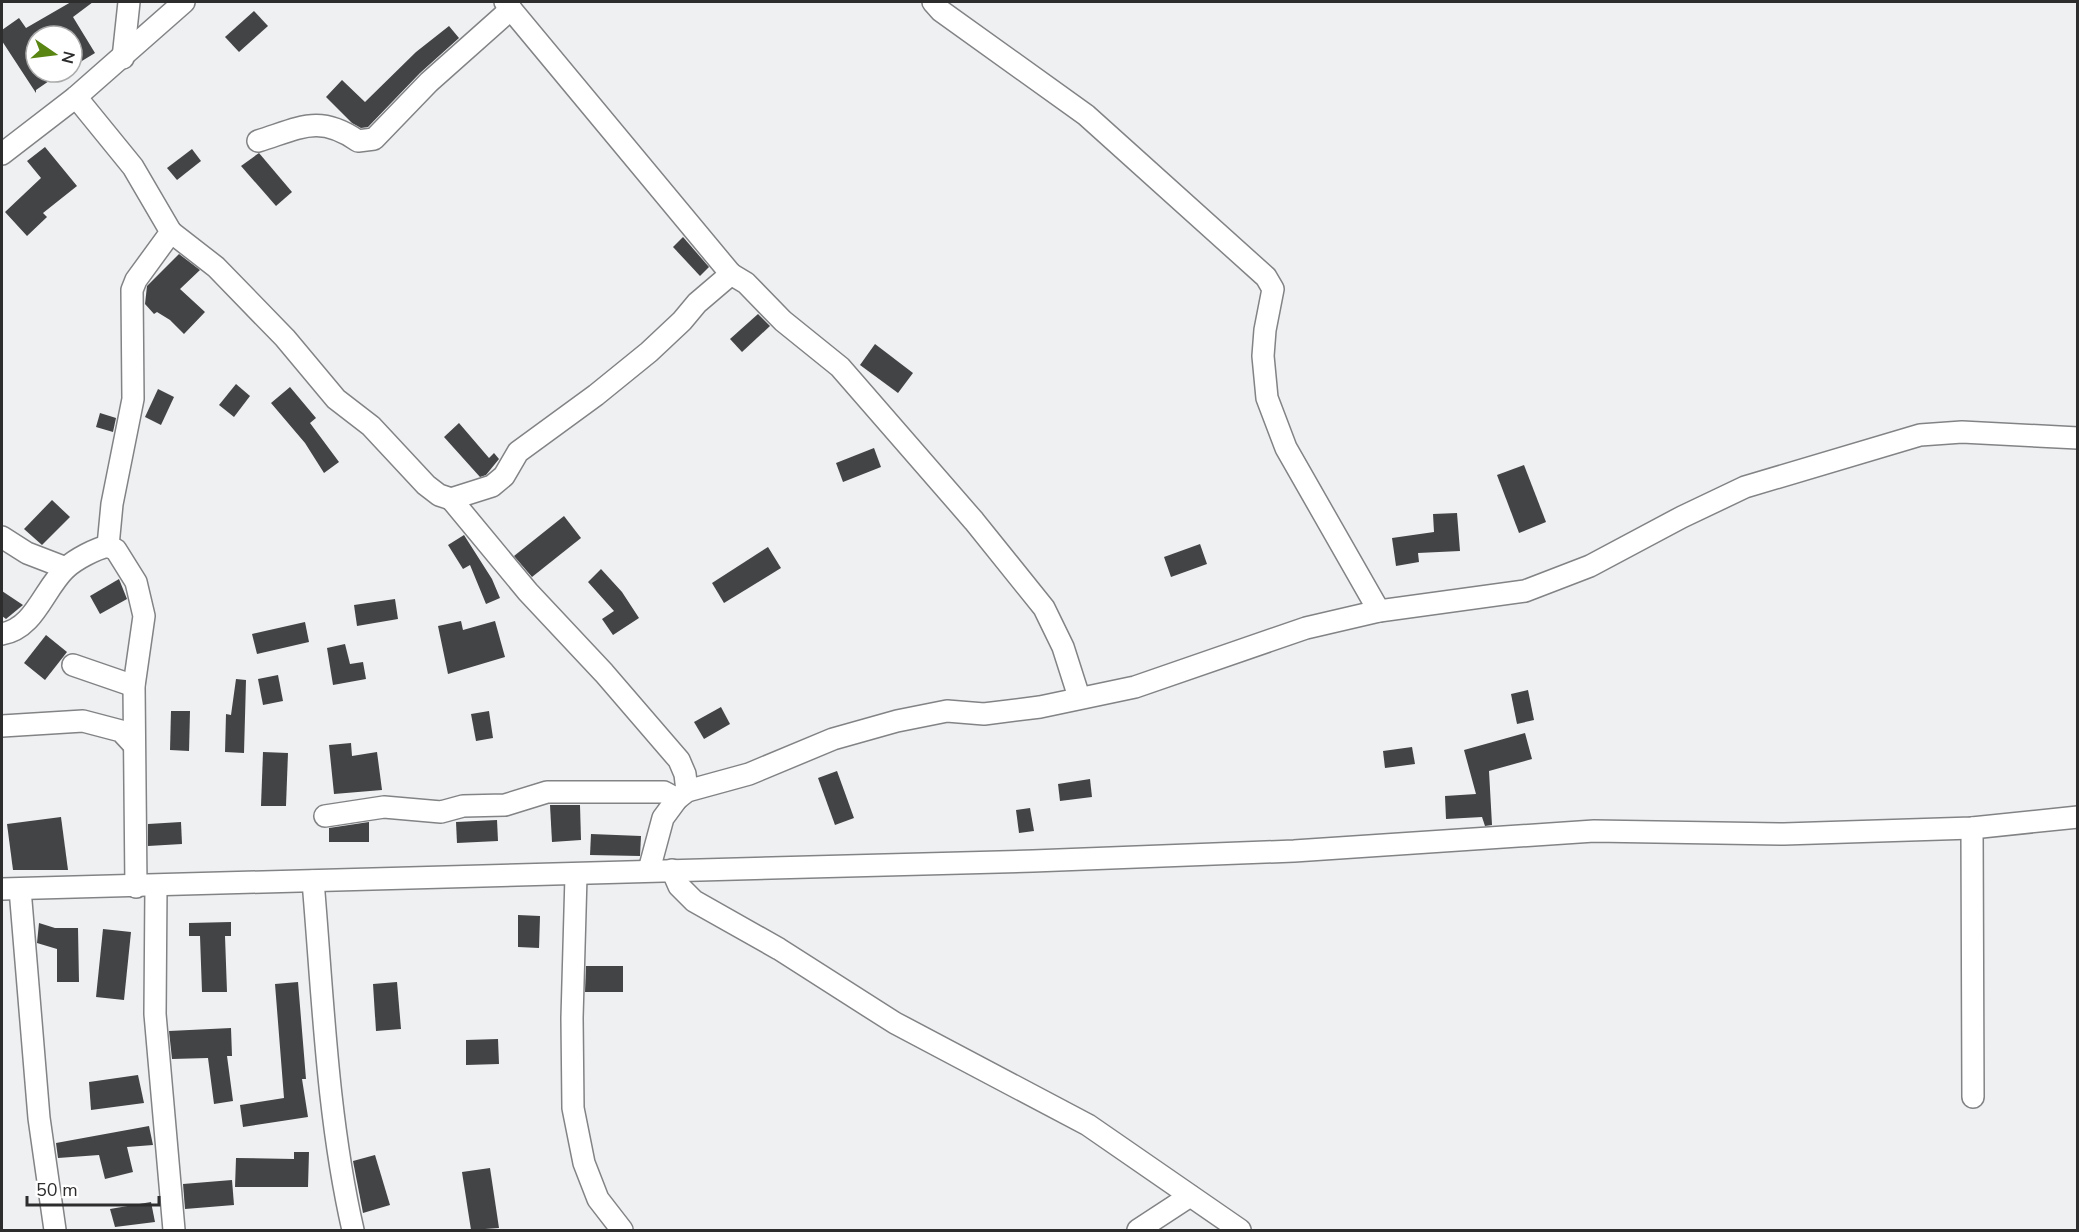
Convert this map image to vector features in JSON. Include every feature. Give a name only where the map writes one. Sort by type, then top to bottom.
[{"type":"street","points":[[123,58],[129,2]]},
{"type":"street","points":[[933,2],[942,11],[1086,116],[1266,277],[1273,289],[1265,330],[1263,356],[1267,398],[1286,448],[1379,611]]},
{"type":"street","points":[[258,141],[304,127],[325,124],[336,127],[358,141],[374,139],[508,5],[732,274],[746,283],[783,321],[840,367],[974,521],[1044,608],[1064,647],[1078,698]]},
{"type":"street","points":[[2,154],[123,58],[171,6]]},
{"type":"street","points":[[76,97],[133,167],[171,232],[216,267],[285,338],[336,399],[371,426],[426,484],[439,495],[451,499],[528,592],[604,672],[679,760],[685,774],[682,795],[663,818],[650,870]]},
{"type":"street","points":[[108,546],[112,504],[133,399],[132,290],[135,280],[171,232]]},
{"type":"street","points":[[451,499],[492,486],[504,476],[518,452],[596,395],[649,352],[682,321],[697,303],[732,274]]},
{"type":"street","points":[[325,816],[384,807],[441,812],[463,806],[505,805],[547,792],[664,792],[682,795],[749,774],[833,739],[897,721],[947,711],[984,714],[1040,707],[1135,687],[1306,628],[1379,611],[1525,591],[1590,566],[1682,517],[1745,487],[1920,435],[1962,432],[2078,438]]},
{"type":"street","points":[[2,537],[27,553],[66,568]]},
{"type":"street","points":[[2,634],[22,627],[66,568],[108,546]]},
{"type":"street","points":[[108,546],[116,550],[136,582],[144,616],[134,686],[134,744],[154,1014],[174,1230]]},
{"type":"street","points":[[73,665],[134,686]]},
{"type":"street","points":[[2,726],[84,721],[121,731],[134,744]]},
{"type":"street","points":[[55,1230],[11,889],[576,876],[650,870],[1294,851],[1594,831],[1784,834],[1972,828],[2078,817]]},
{"type":"street","points":[[1972,828],[1974,1098]]},
{"type":"street","points":[[672,870],[679,886],[694,901],[779,948],[895,1023],[1088,1125],[1240,1230]]},
{"type":"street","points":[[576,876],[572,1018],[573,1108],[584,1163],[598,1199],[622,1230]]},
{"type":"street","points":[[313,881],[327,1069],[339,1170],[353,1230]]},
{"type":"street","points":[[1138,1230],[1190,1196]]},
{"type":"building","points":[[71,2],[93,2],[73,17],[77,24],[33,24]]},
{"type":"building","points":[[254,11],[268,26],[239,52],[225,37]]},
{"type":"building","points":[[19,18],[24,25],[24,75],[2,41],[2,30]]},
{"type":"building","points":[[449,26],[459,38],[420,73],[368,127],[361,128],[352,123],[326,97],[342,80],[365,102],[416,52]]},
{"type":"building","points":[[84,35],[95,53],[84,60]]},
{"type":"building","points":[[30,84],[45,84],[36,90],[36,93]]},
{"type":"building","points":[[45,147],[77,186],[43,213],[47,217],[27,236],[5,212],[41,178],[27,161]]},
{"type":"building","points":[[192,149],[201,161],[177,180],[167,168]]},
{"type":"building","points":[[259,153],[292,192],[276,206],[241,166]]},
{"type":"building","points":[[683,237],[709,267],[700,276],[673,247]]},
{"type":"building","points":[[179,254],[200,270],[180,289],[205,312],[184,334],[170,320],[157,312],[154,314],[145,304],[147,286]]},
{"type":"building","points":[[758,314],[770,326],[742,352],[730,339]]},
{"type":"building","points":[[875,344],[913,373],[898,393],[860,365]]},
{"type":"building","points":[[236,384],[250,396],[234,417],[219,405]]},
{"type":"building","points":[[290,387],[316,418],[310,423],[339,462],[324,473],[305,443],[271,403]]},
{"type":"building","points":[[158,389],[174,397],[161,425],[145,417]]},
{"type":"building","points":[[100,413],[116,418],[113,432],[96,427]]},
{"type":"building","points":[[459,423],[489,458],[494,453],[499,459],[486,475],[480,477],[444,437]]},
{"type":"building","points":[[874,448],[881,467],[843,482],[836,463]]},
{"type":"building","points":[[1524,465],[1546,522],[1519,533],[1497,475]]},
{"type":"building","points":[[52,500],[70,517],[42,545],[24,529]]},
{"type":"building","points":[[1457,513],[1460,551],[1418,553],[1419,562],[1396,566],[1392,538],[1434,532],[1433,514]]},
{"type":"building","points":[[564,516],[581,538],[532,577],[514,556]]},
{"type":"building","points":[[464,535],[492,579],[500,598],[486,604],[470,565],[463,569],[448,545]]},
{"type":"building","points":[[1200,544],[1207,564],[1171,577],[1164,557]]},
{"type":"building","points":[[768,547],[781,568],[724,603],[712,583]]},
{"type":"building","points":[[601,569],[622,592],[639,618],[613,635],[602,619],[614,611],[588,582]]},
{"type":"building","points":[[119,579],[127,599],[100,614],[90,596]]},
{"type":"building","points":[[2,591],[23,605],[6,619],[2,616]]},
{"type":"building","points":[[395,599],[398,619],[357,626],[354,605]]},
{"type":"building","points":[[461,621],[463,630],[495,621],[505,657],[448,674],[438,626]]},
{"type":"building","points":[[305,622],[309,642],[257,654],[252,634]]},
{"type":"building","points":[[46,635],[67,652],[45,680],[24,663]]},
{"type":"building","points":[[345,644],[350,664],[363,662],[366,679],[333,685],[327,648]]},
{"type":"building","points":[[278,675],[283,701],[263,705],[258,679]]},
{"type":"building","points":[[236,679],[246,680],[244,753],[225,752],[226,714],[231,715]]},
{"type":"building","points":[[1528,690],[1534,720],[1517,724],[1511,694]]},
{"type":"building","points":[[721,707],[730,724],[704,739],[694,722]]},
{"type":"building","points":[[171,711],[190,711],[189,751],[170,750]]},
{"type":"building","points":[[489,711],[493,738],[476,741],[471,714]]},
{"type":"building","points":[[1525,733],[1532,759],[1489,771],[1492,825],[1485,826],[1482,817],[1446,819],[1445,796],[1476,794],[1464,750]]},
{"type":"building","points":[[351,743],[352,756],[377,752],[382,790],[334,794],[329,745]]},
{"type":"building","points":[[1412,747],[1415,764],[1385,768],[1383,751]]},
{"type":"building","points":[[263,752],[288,753],[286,806],[261,806]]},
{"type":"building","points":[[837,771],[854,818],[835,825],[818,778]]},
{"type":"building","points":[[1090,779],[1092,797],[1060,801],[1058,784]]},
{"type":"building","points":[[550,805],[580,805],[581,840],[552,842]]},
{"type":"building","points":[[1030,808],[1034,831],[1019,833],[1016,810]]},
{"type":"building","points":[[61,817],[68,870],[13,870],[7,824]]},
{"type":"building","points":[[497,820],[498,841],[457,843],[456,822]]},
{"type":"building","points":[[181,822],[182,844],[148,846],[148,824]]},
{"type":"building","points":[[369,822],[369,842],[329,842],[329,828]]},
{"type":"building","points":[[591,834],[641,836],[640,856],[590,855]]},
{"type":"building","points":[[518,915],[540,916],[539,948],[518,947]]},
{"type":"building","points":[[231,922],[231,936],[225,936],[227,992],[202,992],[200,936],[189,936],[189,923]]},
{"type":"building","points":[[39,923],[55,928],[78,928],[79,982],[57,982],[57,949],[37,943]]},
{"type":"building","points":[[103,929],[131,932],[124,1000],[96,997]]},
{"type":"building","points":[[586,966],[623,966],[623,992],[585,992]]},
{"type":"building","points":[[298,982],[306,1079],[302,1079],[308,1117],[243,1127],[240,1105],[284,1098],[275,984]]},
{"type":"building","points":[[397,982],[401,1029],[376,1031],[373,984]]},
{"type":"building","points":[[231,1028],[232,1056],[227,1056],[233,1101],[214,1104],[208,1058],[172,1059],[169,1031]]},
{"type":"building","points":[[498,1039],[499,1064],[466,1065],[466,1040]]},
{"type":"building","points":[[138,1075],[144,1103],[91,1110],[89,1082]]},
{"type":"building","points":[[149,1126],[153,1145],[127,1147],[133,1172],[105,1179],[99,1155],[58,1158],[56,1143]]},
{"type":"building","points":[[294,1152],[309,1152],[308,1187],[235,1187],[236,1158],[294,1159]]},
{"type":"building","points":[[375,1155],[390,1205],[363,1213],[353,1161]]},
{"type":"building","points":[[490,1168],[499,1228],[471,1230],[462,1172]]},
{"type":"building","points":[[232,1180],[234,1205],[185,1209],[183,1184]]},
{"type":"building","points":[[151,1202],[155,1222],[115,1227],[110,1209]]}]
